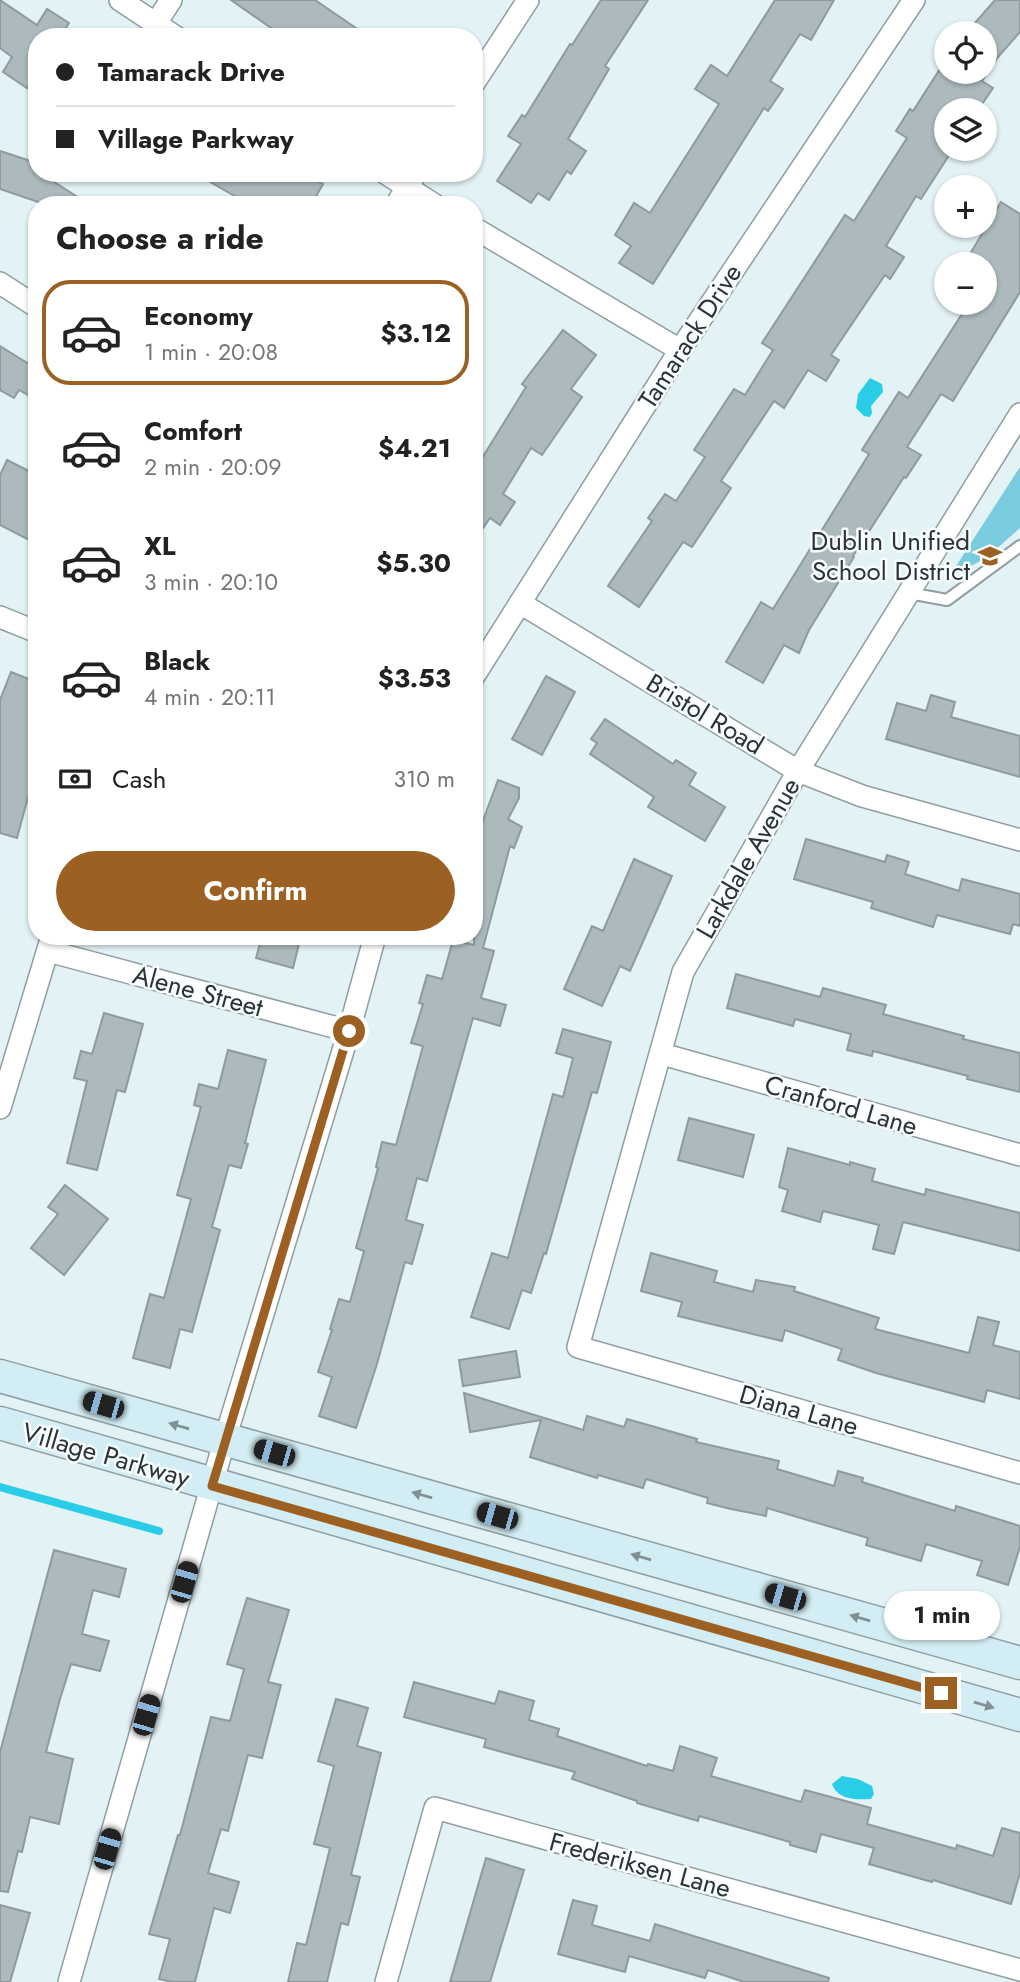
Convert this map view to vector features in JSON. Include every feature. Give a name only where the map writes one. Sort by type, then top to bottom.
[{"type":"street","points":[[120,0],[163,28]]},
{"type":"street","points":[[156,23],[171,0]]},
{"type":"street","points":[[483,69],[528,0]]},
{"type":"street","name":"Tamarack Drive","points":[[483,662],[680,350],[914,0]]},
{"type":"street","points":[[483,233],[680,350]]},
{"type":"street","points":[[0,283],[28,301]]},
{"type":"street","name":"Larkdale Avenue","points":[[578,1347],[683,972],[798,771],[1020,414]]},
{"type":"street","name":"Bristol Road","points":[[520,603],[798,771],[862,796],[1020,840]]},
{"type":"street","points":[[0,617],[28,628]]},
{"type":"street","points":[[0,1108],[50,945]]},
{"type":"street","name":"Alene Street","points":[[53,945],[349,1031]]},
{"type":"street","points":[[69,1982],[225,1439],[349,1031],[372,945]]},
{"type":"street","name":"Cranford Lane","points":[[662,1054],[1020,1156]]},
{"type":"street","name":"Diana Lane","points":[[578,1347],[1020,1473]]},
{"type":"street","name":"Village Parkway","points":[[0,1376],[1020,1663]]},
{"type":"street","name":"Village Parkway","points":[[0,1423],[212,1486],[1020,1715]]},
{"type":"street","name":"Frederiksen Lane","points":[[386,1982],[435,1808],[1020,1970]]},
{"type":"lane","points":[[909,593],[947,600],[1020,546]]},
{"type":"shaded area","points":[[870,378],[882,384],[883,392],[871,406],[870,417],[864,416],[856,408],[858,394]]},
{"type":"shaded area","points":[[1020,467],[1020,528],[986,558],[949,577]]},
{"type":"shaded area","points":[[842,1776],[858,1779],[872,1786],[874,1794],[871,1799],[854,1799],[839,1793],[832,1784]]},
{"type":"building","points":[[0,0],[37,25],[47,9],[69,23],[66,28],[28,28],[27,88],[3,72],[12,57],[0,48]]},
{"type":"building","points":[[231,0],[315,0],[356,28],[271,28]]},
{"type":"building","points":[[601,0],[648,0],[605,66],[609,69],[568,139],[586,151],[571,174],[567,171],[549,200],[538,193],[531,203],[497,181],[521,144],[508,136],[522,115],[525,117]]},
{"type":"building","points":[[775,0],[834,0],[811,40],[800,34],[770,81],[783,89],[768,111],[764,108],[653,284],[619,263],[631,246],[615,235],[634,203],[650,213],[719,104],[695,89],[711,65],[727,76]]},
{"type":"building","points":[[995,0],[1020,0],[1020,32],[997,58],[997,21],[977,21]]},
{"type":"building","points":[[934,78],[934,84],[987,84],[993,88],[986,98],[934,98],[934,161],[945,161],[921,199],[916,196],[886,246],[904,257],[890,279],[885,275],[831,355],[839,360],[826,381],[808,370],[784,408],[774,401],[721,481],[731,488],[692,547],[683,542],[639,607],[608,586],[652,521],[648,518],[665,494],[676,501],[705,457],[694,450],[734,389],[745,395],[773,350],[762,343],[845,215],[854,221],[907,138],[896,131],[910,109],[913,111]]},
{"type":"building","points":[[0,151],[28,160],[28,182],[54,182],[76,196],[28,196],[28,199],[0,189]]},
{"type":"building","points":[[210,182],[323,184],[316,196],[235,196]]},
{"type":"building","points":[[1001,202],[1020,214],[1020,292],[953,401],[941,394],[907,447],[921,455],[853,556],[809,630],[799,653],[784,645],[763,683],[726,662],[761,602],[773,609],[869,454],[862,450],[899,392],[908,398],[961,315],[997,315],[997,252],[971,252],[980,238],[997,238],[997,209]]},
{"type":"building","points":[[563,330],[596,355],[571,389],[582,397],[542,455],[531,448],[503,494],[515,502],[500,525],[490,518],[483,528],[483,456],[526,387],[522,384]]},
{"type":"building","points":[[0,346],[28,363],[28,395],[19,390],[14,398],[0,390]]},
{"type":"building","points":[[7,460],[28,470],[28,539],[0,525],[0,475]]},
{"type":"building","points":[[11,672],[28,679],[28,797],[17,838],[0,833],[0,700]]},
{"type":"building","points":[[546,676],[575,692],[542,755],[512,739]]},
{"type":"building","points":[[931,695],[955,702],[951,717],[1020,736],[1020,777],[886,739],[897,703],[926,711]]},
{"type":"building","points":[[605,719],[673,764],[676,760],[696,773],[689,785],[725,807],[705,841],[648,807],[654,797],[590,754],[597,743],[591,739]]},
{"type":"building","points":[[498,780],[519,788],[519,798],[508,819],[522,827],[514,848],[510,846],[483,948],[494,951],[481,998],[506,1005],[500,1026],[473,1018],[427,1181],[417,1178],[406,1220],[423,1225],[412,1264],[405,1262],[356,1428],[319,1416],[332,1377],[318,1372],[339,1299],[350,1302],[364,1251],[356,1248],[378,1168],[376,1167],[382,1142],[396,1145],[423,1046],[411,1043],[423,1004],[419,1003],[427,975],[442,979],[452,945],[483,945],[483,821]]},
{"type":"building","points":[[806,839],[885,862],[887,855],[909,862],[905,874],[959,891],[962,879],[1020,894],[1020,926],[1013,924],[1010,934],[937,915],[933,927],[871,908],[873,902],[794,879]]},
{"type":"building","points":[[634,859],[672,876],[630,971],[620,966],[602,1006],[564,989],[592,926],[603,931]]},
{"type":"building","points":[[260,945],[299,945],[293,968],[256,958]]},
{"type":"building","points":[[736,974],[820,997],[823,988],[886,1005],[883,1014],[964,1036],[963,1039],[1020,1053],[1020,1092],[873,1051],[872,1056],[847,1050],[851,1034],[795,1019],[793,1026],[727,1008]]},
{"type":"building","points":[[104,1013],[143,1024],[125,1092],[117,1090],[97,1170],[67,1163],[87,1081],[74,1078],[81,1051],[92,1054]]},
{"type":"building","points":[[563,1029],[611,1042],[597,1093],[592,1092],[546,1254],[544,1253],[531,1293],[522,1290],[509,1329],[471,1317],[492,1253],[508,1258],[553,1094],[563,1097],[573,1058],[556,1053]]},
{"type":"building","points":[[228,1050],[266,1060],[241,1168],[229,1165],[212,1227],[220,1230],[192,1332],[180,1329],[170,1368],[133,1358],[150,1294],[164,1298],[191,1199],[177,1195],[201,1107],[194,1105],[199,1084],[218,1089]]},
{"type":"building","points":[[689,1118],[754,1135],[743,1177],[678,1160]]},
{"type":"building","points":[[788,1148],[875,1169],[872,1181],[925,1195],[926,1189],[1020,1213],[1020,1251],[903,1222],[894,1254],[873,1249],[879,1225],[823,1211],[820,1222],[782,1211],[788,1190],[779,1187]]},
{"type":"building","points":[[65,1185],[108,1219],[64,1275],[31,1248],[58,1214],[48,1207]]},
{"type":"building","points":[[651,1253],[717,1271],[714,1282],[753,1292],[756,1280],[795,1287],[794,1291],[879,1318],[875,1329],[969,1353],[978,1317],[999,1322],[993,1345],[1020,1352],[1020,1399],[987,1390],[984,1402],[876,1373],[838,1360],[842,1349],[785,1330],[782,1341],[678,1316],[682,1302],[641,1291]]},
{"type":"building","points":[[516,1351],[520,1377],[463,1386],[459,1360]]},
{"type":"building","points":[[464,1393],[583,1430],[587,1416],[624,1427],[627,1419],[697,1439],[696,1442],[779,1461],[777,1469],[834,1486],[838,1471],[863,1478],[862,1482],[955,1511],[956,1506],[1020,1526],[1020,1547],[1008,1585],[977,1575],[982,1561],[926,1544],[921,1561],[866,1545],[868,1538],[767,1508],[766,1516],[707,1503],[708,1498],[646,1479],[643,1488],[598,1475],[597,1478],[530,1457],[541,1420],[470,1432]]},
{"type":"building","points":[[54,1550],[126,1569],[119,1597],[93,1590],[82,1634],[109,1641],[100,1671],[71,1664],[46,1752],[73,1759],[59,1824],[30,1817],[22,1852],[18,1851],[8,1892],[0,1891],[0,1752]]},
{"type":"building","points":[[247,1598],[289,1610],[268,1682],[281,1685],[262,1758],[248,1755],[228,1831],[221,1829],[208,1873],[239,1882],[230,1913],[214,1908],[195,1982],[172,1982],[159,1979],[170,1939],[149,1934],[180,1835],[211,1717],[230,1721],[244,1669],[227,1664]]},
{"type":"building","points":[[414,1682],[495,1704],[499,1691],[534,1701],[529,1720],[559,1729],[557,1736],[647,1766],[648,1764],[673,1771],[680,1746],[717,1758],[711,1776],[801,1802],[805,1790],[871,1808],[867,1824],[956,1849],[957,1845],[993,1856],[1002,1828],[1020,1833],[1020,1873],[1011,1904],[869,1864],[874,1848],[821,1834],[816,1852],[699,1816],[698,1821],[637,1803],[572,1779],[575,1772],[484,1747],[486,1739],[404,1717]]},
{"type":"building","points":[[336,1699],[368,1708],[357,1746],[381,1753],[351,1875],[360,1877],[348,1925],[341,1923],[327,1982],[288,1982],[297,1943],[306,1945],[330,1848],[314,1844],[334,1766],[318,1761]]},
{"type":"building","points":[[486,1858],[524,1870],[490,1982],[450,1982]]},
{"type":"building","points":[[573,1900],[597,1906],[592,1925],[650,1941],[655,1924],[829,1978],[828,1982],[744,1982],[708,1970],[705,1978],[629,1956],[625,1972],[558,1954]]},
{"type":"building","points":[[0,1905],[30,1913],[10,1982],[0,1982]]},
{"type":"waterway","points":[[0,1487],[159,1531]]},
{"type":"place","name":"Dublin Unified School District","points":[[990,556]]},
{"type":"route","points":[[349,1031],[212,1486],[941,1693]]}]
